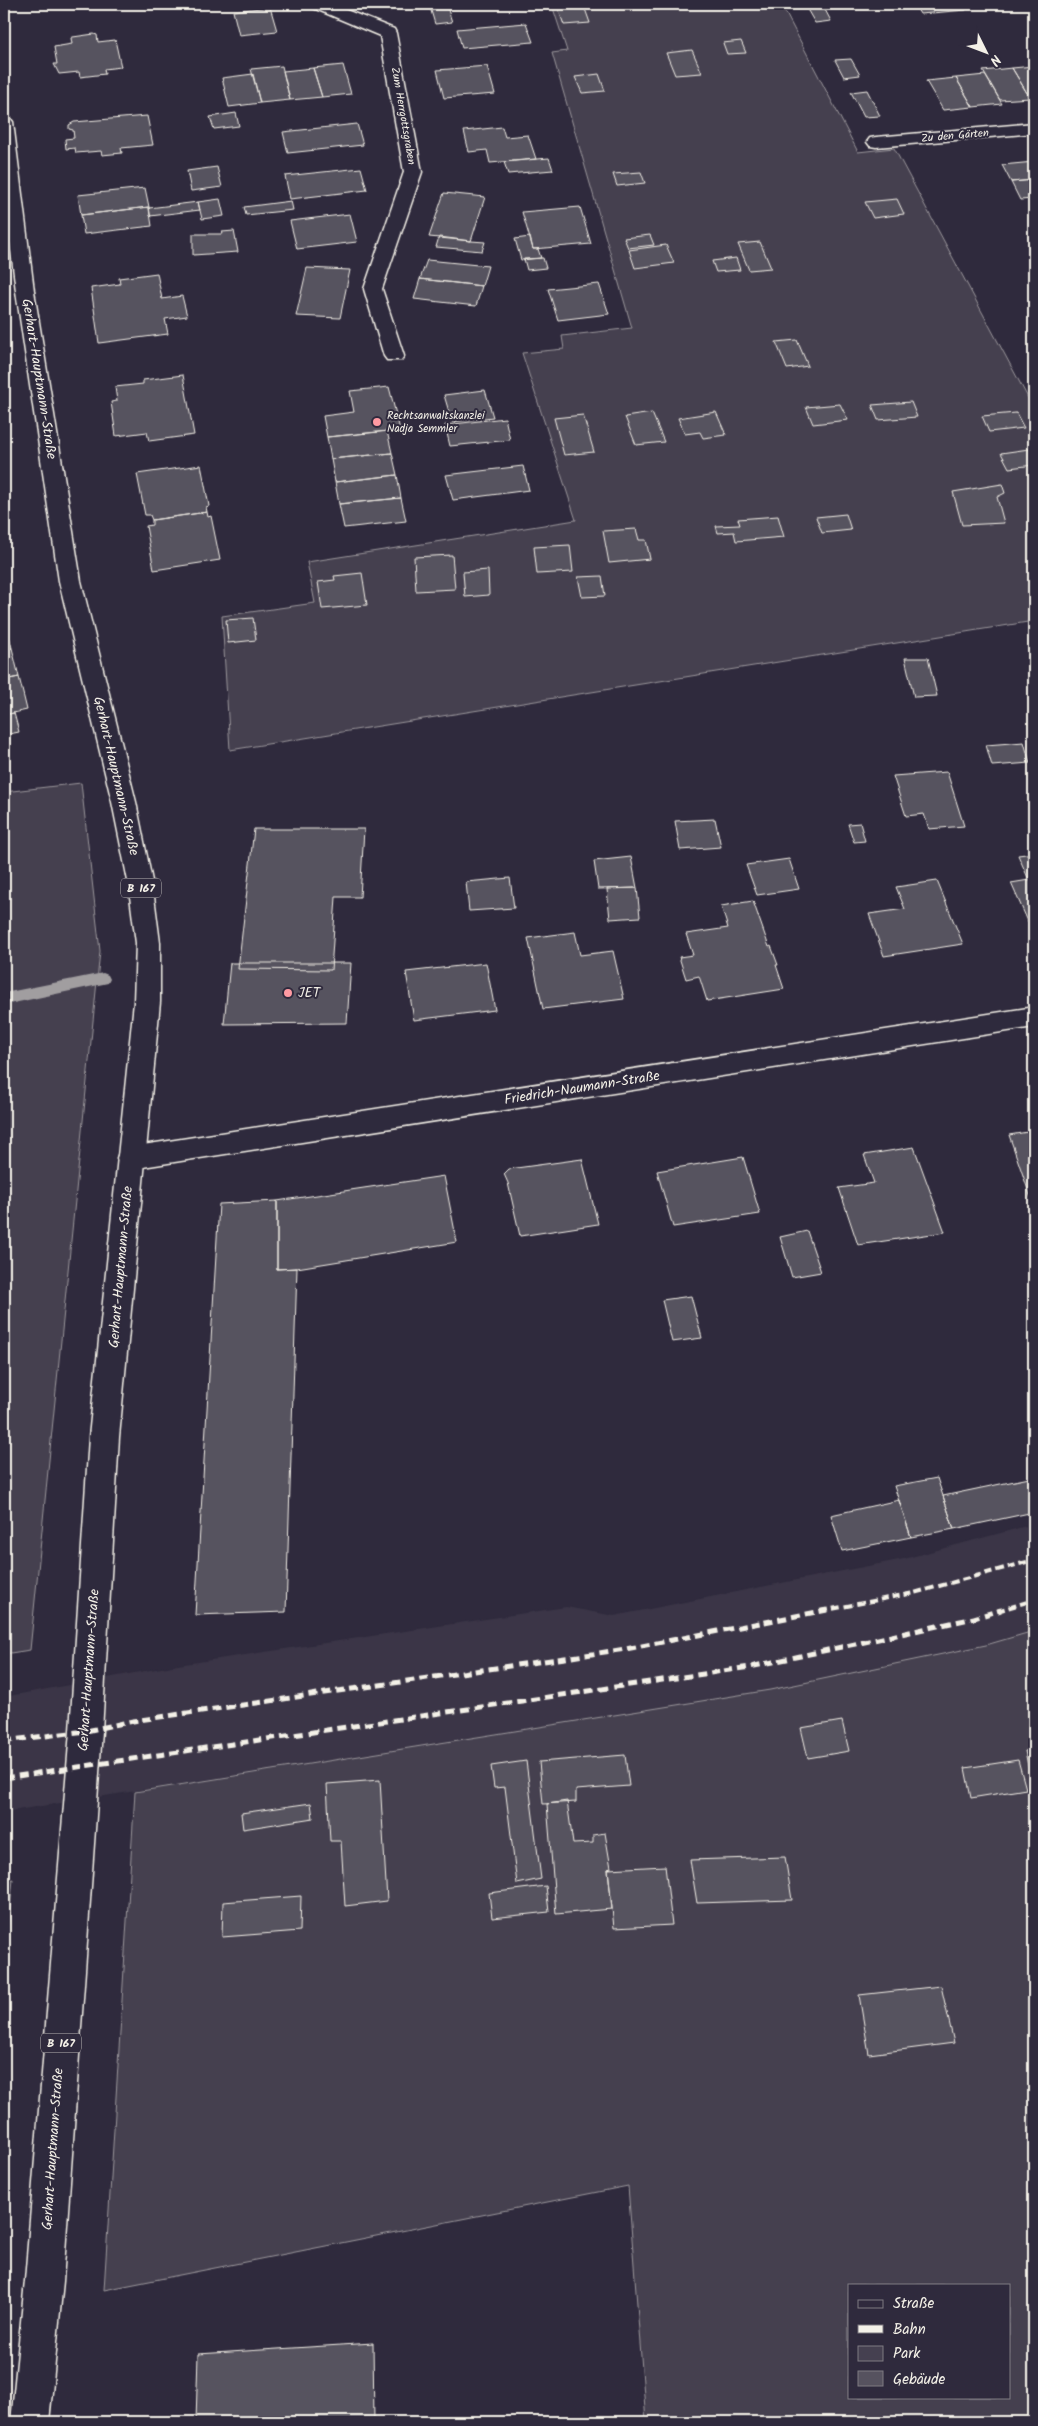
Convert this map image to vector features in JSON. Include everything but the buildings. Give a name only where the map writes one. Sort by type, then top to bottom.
[{"type":"main road","name":"Zum Herrgottsgraben","points":[[317,4],[388,33],[413,172],[373,289],[394,356]]},
{"type":"main road","name":"Gerhart-Hauptmann-Straße","points":[[4,122],[25,291],[70,581],[124,802],[140,881],[148,942],[147,1002],[130,1158],[124,1248],[104,1437],[86,1732],[44,2281],[30,2422]]},
{"type":"main road","name":"Zu den Gärten","points":[[876,142],[1034,128]]},
{"type":"main road","name":"Friedrich-Naumann-Straße","points":[[130,1158],[1034,1017]]},
{"type":"shaded area","points":[[1034,1524],[1034,1631],[986,1645],[770,1690],[4,1812],[4,1697],[178,1665],[566,1607],[614,1616],[904,1559]]},
{"type":"green space","points":[[781,4],[858,152],[894,148],[1034,409],[1034,621],[230,750],[222,616],[315,603],[307,562],[576,520],[522,353],[564,349],[562,336],[632,328],[552,53],[567,51],[552,5]]},
{"type":"green space","points":[[81,783],[100,951],[30,1650],[4,1654],[4,792]]},
{"type":"green space","points":[[1034,1631],[1034,2422],[646,2422],[628,2186],[104,2290],[135,1792],[770,1690],[986,1645]]},
{"type":"green space","points":[[13,1879],[4,1973],[4,1881]]},
{"type":"waterway","points":[[4,999],[103,979]]},
{"type":"railway","points":[[821,1611],[914,1593],[1034,1560]]},
{"type":"railway","points":[[997,1611],[1034,1600]]},
{"type":"railway","points":[[4,1741],[86,1731],[133,1721],[626,1649],[827,1610]]},
{"type":"railway","points":[[4,1778],[750,1667],[974,1618],[1001,1610]]},
{"type":"place","name":"Rechtsanwaltskanzlei Nadja Semmler","points":[[377,422]]},
{"type":"place","name":"JET","points":[[288,993]]}]
